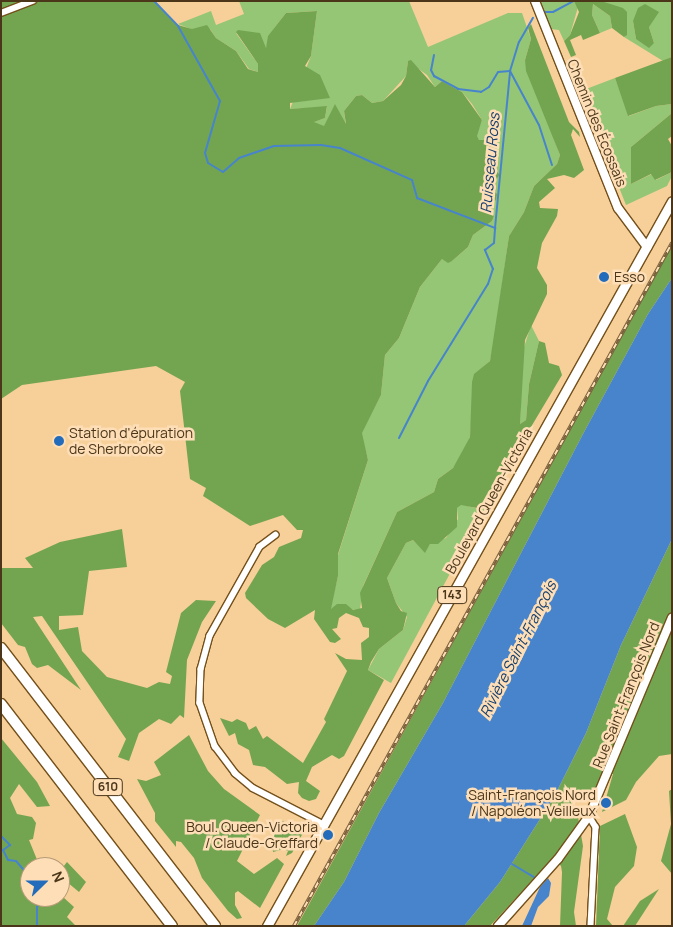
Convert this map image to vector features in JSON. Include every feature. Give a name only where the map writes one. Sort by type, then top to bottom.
[{"type":"highway","name":"610","points":[[1,648],[215,926]]},
{"type":"highway","name":"610","points":[[1,704],[172,926]]},
{"type":"main road","name":"143","points":[[646,247],[672,201]]},
{"type":"main road","name":"Boulevard Queen-Victoria","points":[[267,926],[646,247]]},
{"type":"street","points":[[1,13],[33,1]]},
{"type":"street","name":"Chemin des Écossais","points":[[535,1],[618,208],[646,247]]},
{"type":"street","points":[[276,534],[260,547],[210,636],[201,669],[200,703],[214,746],[235,773],[253,788],[323,824]]},
{"type":"street","name":"Rue Saint-François Nord","points":[[498,926],[549,870],[589,816],[672,618]]},
{"type":"street","points":[[589,816],[596,825],[591,926]]},
{"type":"green space","points":[[1,1],[155,1],[178,25],[192,29],[207,25],[216,38],[236,51],[248,69],[258,72],[258,64],[236,32],[238,30],[260,33],[266,48],[268,36],[286,13],[317,11],[311,56],[305,66],[320,75],[330,98],[290,103],[290,109],[327,106],[325,118],[314,122],[324,126],[335,104],[346,124],[344,111],[356,96],[362,95],[372,103],[383,101],[401,85],[406,76],[408,61],[411,60],[435,87],[442,81],[462,92],[482,120],[477,136],[479,140],[490,140],[493,144],[488,160],[500,175],[490,187],[497,194],[496,200],[488,206],[494,216],[492,221],[473,235],[468,247],[452,261],[448,263],[442,259],[420,287],[399,338],[385,355],[381,395],[362,433],[368,460],[338,554],[338,576],[331,609],[337,604],[346,604],[353,610],[362,608],[360,593],[397,512],[434,492],[438,479],[453,468],[470,437],[472,382],[474,374],[490,361],[509,236],[524,212],[534,186],[557,164],[560,155],[526,71],[525,60],[531,39],[528,28],[531,24],[569,122],[579,132],[580,137],[573,129],[571,135],[584,170],[574,178],[564,175],[547,179],[555,188],[539,202],[540,208],[558,209],[557,216],[542,243],[537,268],[547,285],[547,294],[525,340],[520,424],[526,420],[529,384],[539,341],[545,343],[549,363],[559,366],[562,375],[482,509],[461,505],[457,508],[457,527],[438,544],[430,544],[425,553],[413,540],[406,543],[387,578],[396,603],[401,611],[407,613],[403,630],[379,649],[371,662],[368,670],[384,680],[344,756],[339,759],[332,755],[312,767],[306,781],[320,791],[316,799],[309,801],[302,798],[298,793],[299,782],[287,784],[265,767],[253,765],[249,750],[238,744],[235,733],[229,736],[220,718],[232,722],[237,719],[246,723],[249,730],[256,726],[263,739],[267,736],[303,763],[326,722],[324,719],[347,671],[335,653],[346,659],[362,660],[361,643],[369,637],[369,628],[363,627],[359,618],[346,613],[339,618],[337,628],[332,629],[341,639],[335,643],[330,642],[314,619],[315,610],[285,628],[268,619],[246,598],[245,593],[262,565],[274,557],[279,547],[301,538],[303,530],[297,530],[283,515],[250,526],[203,496],[206,488],[190,479],[180,391],[185,382],[156,366],[22,385],[1,399]]},
{"type":"green space","points":[[239,1],[409,1],[428,47],[508,13],[522,13],[531,39],[525,60],[560,155],[557,164],[534,186],[524,212],[509,236],[493,347],[490,361],[475,374],[470,437],[464,452],[453,468],[438,479],[434,492],[397,512],[363,586],[360,610],[330,609],[338,576],[338,555],[368,460],[361,433],[381,395],[385,355],[399,338],[420,287],[442,259],[452,261],[468,247],[473,235],[492,221],[494,216],[488,206],[490,187],[500,175],[488,160],[493,144],[490,140],[479,140],[476,136],[482,120],[472,104],[462,92],[442,81],[435,87],[427,75],[408,61],[406,76],[383,101],[372,103],[362,95],[356,96],[344,111],[346,126],[335,105],[324,127],[313,122],[325,118],[327,107],[290,109],[311,56],[317,11],[286,13],[273,30],[266,48],[236,33],[258,64],[258,72],[249,69],[236,51],[216,38],[210,29],[191,29],[178,24],[211,11],[216,25],[244,14]]},
{"type":"green space","points":[[540,1],[574,1],[578,7],[570,35],[564,41],[559,30],[551,29]]},
{"type":"green space","points":[[574,1],[601,1],[623,8],[627,12],[627,35],[624,37],[612,28],[610,16],[593,4],[592,15],[600,33],[583,40],[581,35],[570,40],[576,55],[571,57],[564,41],[570,35],[579,12]]},
{"type":"green space","points":[[601,1],[672,1],[672,57],[663,61],[624,37],[627,34],[610,5]],"holes":[[[633,21],[651,21],[649,27],[654,43],[636,39]]]},
{"type":"green space","points":[[593,4],[610,16],[612,28],[600,33],[592,15]]},
{"type":"green space","points":[[645,4],[659,12],[649,27],[654,43],[649,48],[636,39],[633,21],[638,8]]},
{"type":"green space","points":[[672,57],[672,104],[656,106],[628,116],[615,78]]},
{"type":"green space","points":[[615,78],[629,116],[656,106],[672,104],[672,113],[631,147],[631,184],[652,174],[656,180],[672,172],[672,176],[667,186],[626,205],[581,91]]},
{"type":"green space","points":[[672,113],[672,136],[668,139],[672,146],[672,172],[655,180],[651,174],[631,184],[631,147]]},
{"type":"green space","points":[[672,244],[672,278],[648,314],[583,434],[443,703],[379,813],[344,882],[314,926],[297,926]]},
{"type":"green space","points":[[531,325],[539,341],[529,384],[526,420],[520,424],[522,354]]},
{"type":"green space","points":[[489,501],[391,683],[368,670],[379,649],[403,630],[407,617],[396,603],[387,578],[406,543],[413,540],[425,552],[430,544],[446,538],[458,519],[457,508],[461,504],[482,510]]},
{"type":"green space","points":[[122,529],[127,567],[89,571],[83,615],[59,616],[59,630],[78,627],[82,651],[107,677],[147,688],[159,682],[170,684],[172,676],[166,672],[181,613],[196,600],[216,601],[202,622],[187,660],[184,718],[180,715],[171,724],[159,719],[139,733],[129,761],[118,757],[126,739],[42,616],[33,617],[81,690],[48,665],[37,668],[32,664],[25,647],[18,645],[1,623],[1,568],[33,568],[25,558],[60,542]]},
{"type":"green space","points":[[672,539],[672,754],[659,756],[636,782],[626,800],[602,812],[613,774],[605,771],[595,792],[569,798],[578,817],[583,846],[574,912],[576,926],[560,926],[562,872],[561,866],[553,858],[490,926],[464,926],[500,882],[554,797],[586,733],[621,645]]},
{"type":"green space","points":[[189,735],[208,771],[224,789],[260,815],[237,861],[254,874],[277,858],[284,864],[260,908],[238,891],[235,893],[235,905],[242,918],[237,919],[228,911],[202,878],[194,858],[181,842],[176,841],[176,847],[155,821],[155,813],[137,779],[146,781],[161,775],[154,762]]},
{"type":"green space","points":[[1,738],[37,782],[50,806],[37,807],[19,784],[10,798],[17,814],[32,817],[36,823],[33,839],[29,840],[36,857],[20,857],[20,907],[70,907],[70,903],[74,907],[67,917],[76,926],[1,926]]},
{"type":"green space","points":[[672,789],[672,874],[661,861],[671,824],[669,791]]},
{"type":"green space","points":[[625,814],[637,847],[634,866],[615,887],[607,919],[613,926],[596,926],[600,826]]},
{"type":"green space","points":[[283,821],[303,833],[292,853],[286,856],[288,851],[284,849],[273,852],[272,834]]},
{"type":"green space","points":[[70,865],[86,882],[79,892],[70,884]]},
{"type":"green space","points":[[659,889],[635,926],[623,926],[640,901]]},
{"type":"water","name":"Rivière Saint-François","points":[[672,278],[672,539],[621,645],[586,733],[554,797],[500,882],[464,926],[314,926],[344,882],[379,813],[443,703],[583,434],[648,314]]},
{"type":"water","points":[[548,878],[551,883],[549,896],[538,907],[531,926],[522,926],[540,887]]},
{"type":"waterway","name":"Ruisseau Ross","points":[[154,1],[178,26],[220,101],[205,153],[208,163],[223,172],[239,158],[274,146],[321,145],[340,148],[412,180],[417,198],[495,228],[510,71],[519,42],[533,18]]},
{"type":"waterway","name":"Ruisseau Ross","points":[[545,12],[553,12],[574,1]]},
{"type":"waterway","name":"Ruisseau Ross","points":[[434,55],[431,70],[434,76],[458,89],[481,92],[489,87],[498,72],[510,71],[539,125],[552,165]]},
{"type":"waterway","points":[[399,438],[428,381],[488,284],[493,269],[485,250],[494,243],[495,228]]},
{"type":"waterway","points":[[1,836],[10,845],[3,850],[8,860],[16,861],[20,866]]},
{"type":"waterway","points":[[512,864],[537,879]]},
{"type":"waterway","points":[[37,907],[37,926]]},
{"type":"railway","points":[[294,926],[672,243]]},
{"type":"place","name":"Esso","points":[[604,277]]},
{"type":"place","name":"Station d'épuration de Sherbrooke","points":[[59,441]]},
{"type":"place","name":"Saint-François Nord / Napoléon-Veilleux","points":[[606,803]]},
{"type":"place","name":"Boul. Queen-Victoria / Claude-Greffard","points":[[328,835]]}]
